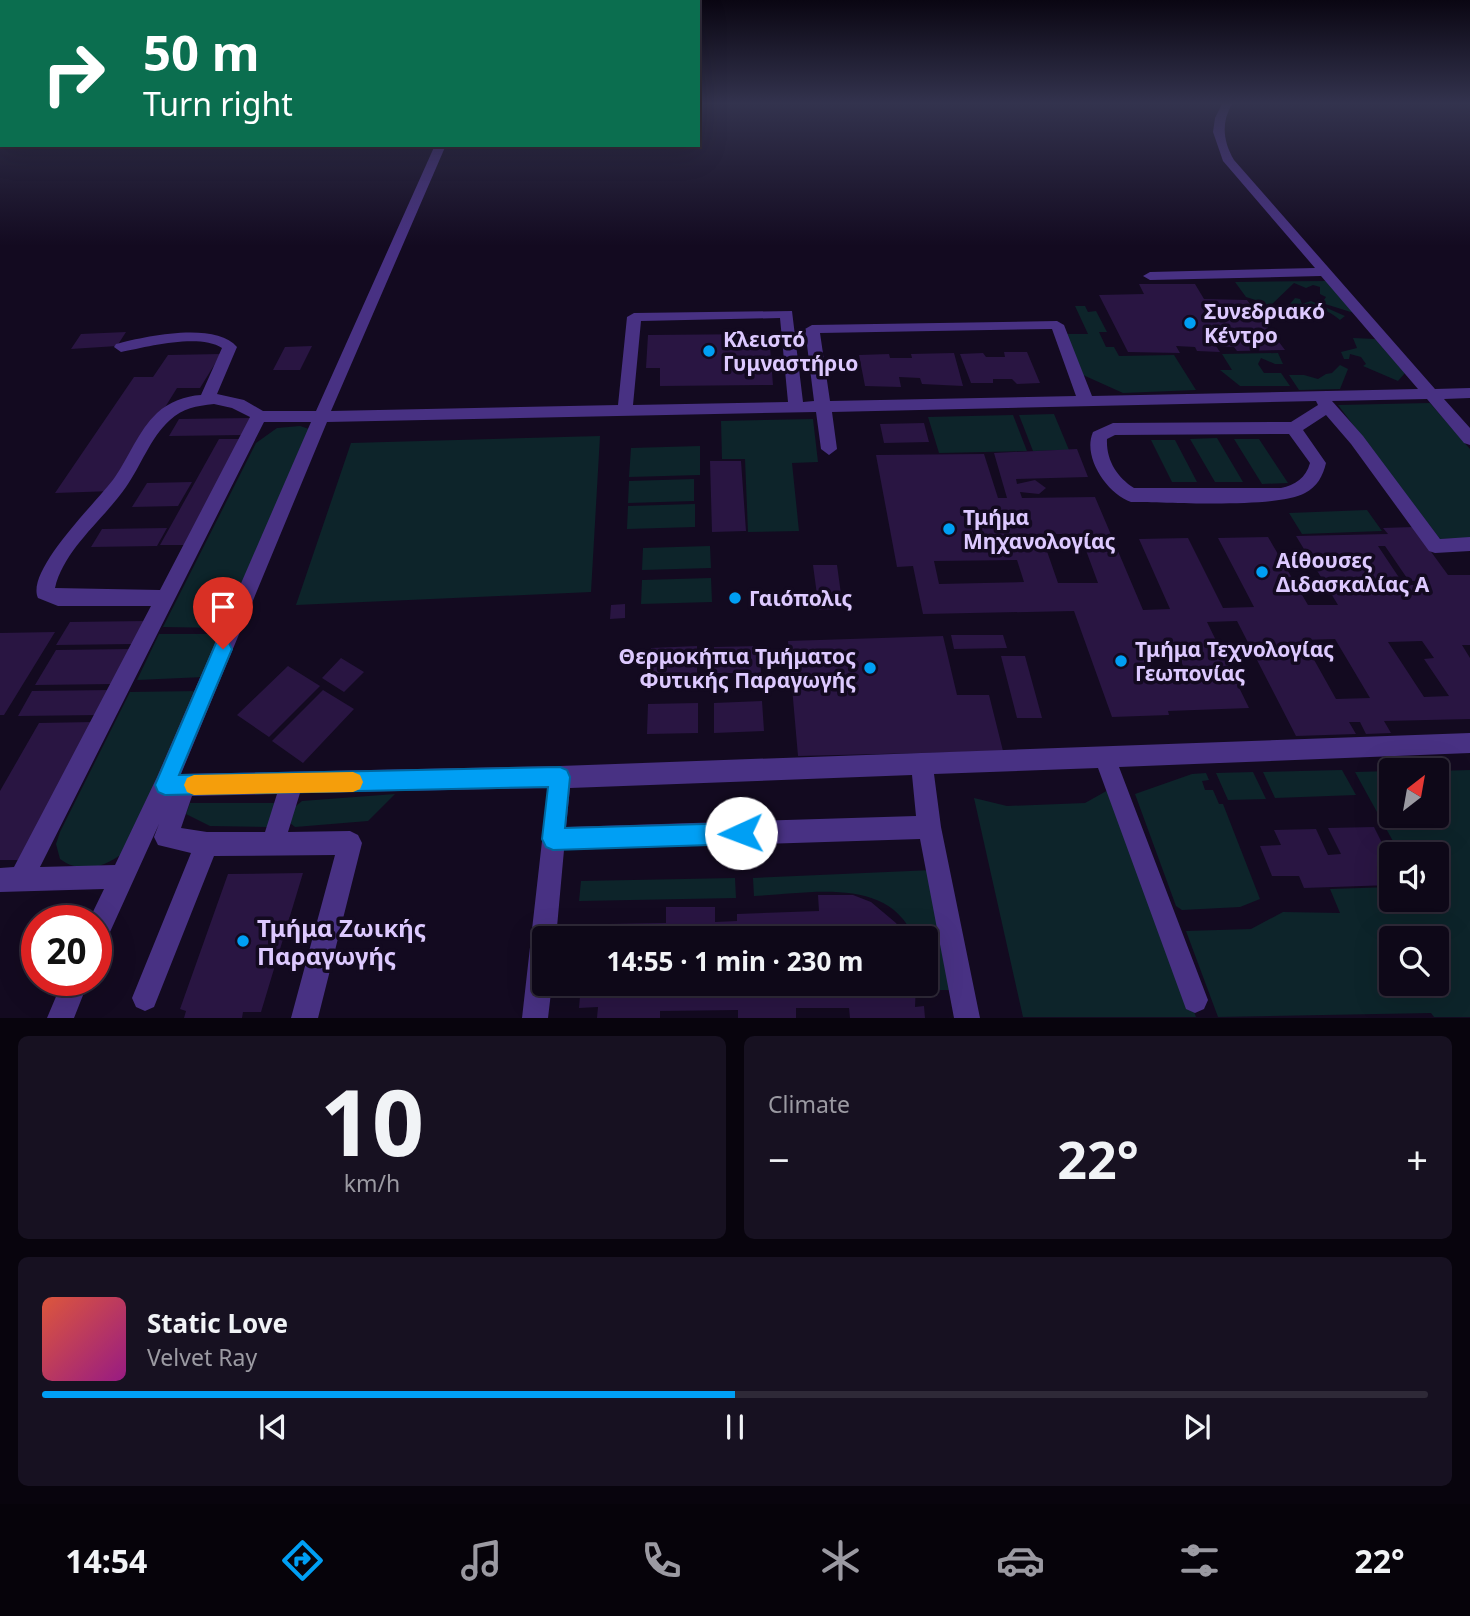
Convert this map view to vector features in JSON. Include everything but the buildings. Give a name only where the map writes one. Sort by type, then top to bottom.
[{"type":"street","points":[[109,905],[141,836],[174,785],[321,417],[438,152]]},
{"type":"street","points":[[1224,152],[1470,439]]},
{"type":"street","points":[[1150,275],[1326,272]]},
{"type":"street","points":[[625,410],[634,317],[787,314],[796,406]]},
{"type":"street","points":[[829,449],[812,329],[1057,326],[1086,401]]},
{"type":"street","points":[[121,347],[205,338],[225,342],[230,347],[207,399]]},
{"type":"street","points":[[164,597],[58,598],[46,592],[46,587],[84,524],[117,488],[161,417],[187,402],[207,399],[235,403],[259,416],[321,417],[1086,401],[1325,402],[1470,393]]},
{"type":"street","points":[[1294,428],[1318,463],[1316,474],[1298,491],[1281,495],[1131,495],[1113,483],[1097,444],[1099,436],[1113,429],[1188,426],[1294,428],[1325,402]]},
{"type":"street","points":[[1325,402],[1435,546],[1470,544]]},
{"type":"street","points":[[121,877],[10,879],[259,416]]},
{"type":"street","points":[[174,785],[560,777],[1470,743]]},
{"type":"street","points":[[1104,755],[1195,1000]]},
{"type":"street","points":[[922,764],[929,827],[967,1017]]},
{"type":"street","points":[[535,1017],[560,777]]},
{"type":"street","points":[[273,842],[292,784]]},
{"type":"street","points":[[166,837],[174,785]]},
{"type":"street","points":[[553,839],[929,827]]},
{"type":"street","points":[[141,836],[207,844],[350,842],[304,1017]]},
{"type":"street","points":[[145,998],[207,844]]},
{"type":"street","points":[[60,1017],[69,996]]},
{"type":"green space","points":[[1327,281],[1354,313],[1322,303],[1326,297],[1320,294],[1320,287],[1313,285],[1306,288],[1294,283],[1267,309],[1262,302],[1246,297],[1235,282]]},
{"type":"green space","points":[[1295,298],[1300,299],[1302,304],[1311,301],[1345,316],[1340,320],[1324,310],[1305,307],[1293,312],[1298,320],[1280,321],[1278,318]]},
{"type":"green space","points":[[1075,306],[1085,306],[1088,312],[1096,311],[1107,332],[1099,332],[1106,347],[1114,347],[1119,356],[1174,355],[1196,390],[1123,393],[1083,375],[1065,334],[1088,334]]},
{"type":"green space","points":[[1353,338],[1375,339],[1405,373],[1398,381],[1363,366],[1366,364],[1361,357],[1350,354],[1349,359],[1344,359],[1341,352],[1357,348]]},
{"type":"green space","points":[[1278,353],[1283,364],[1275,364],[1261,358],[1258,364],[1264,373],[1281,373],[1290,386],[1240,386],[1220,370],[1232,370],[1222,354]]},
{"type":"green space","points":[[1340,365],[1348,369],[1340,389],[1299,390],[1289,375],[1318,379],[1332,373]]},
{"type":"green space","points":[[1430,403],[1470,449],[1470,538],[1440,539],[1338,405]]},
{"type":"green space","points":[[1054,414],[1069,450],[1033,451],[1019,415]]},
{"type":"green space","points":[[1013,415],[1027,451],[939,453],[928,417]]},
{"type":"green space","points":[[813,419],[818,462],[792,463],[799,531],[748,532],[745,459],[722,459],[721,421]]},
{"type":"green space","points":[[300,426],[309,429],[225,628],[163,627],[256,443],[277,428]]},
{"type":"green space","points":[[600,436],[591,592],[296,605],[351,443]]},
{"type":"green space","points":[[1217,438],[1243,482],[1215,482],[1190,439]]},
{"type":"green space","points":[[1234,439],[1259,439],[1288,483],[1262,484]]},
{"type":"green space","points":[[1151,440],[1175,440],[1197,482],[1172,482]]},
{"type":"green space","points":[[700,446],[700,475],[629,477],[631,448]]},
{"type":"green space","points":[[694,479],[694,501],[628,503],[629,481]]},
{"type":"green space","points":[[695,504],[695,527],[627,529],[628,506]]},
{"type":"green space","points":[[1367,510],[1382,531],[1302,534],[1289,513]]},
{"type":"green space","points":[[710,546],[711,568],[642,570],[643,548]]},
{"type":"green space","points":[[711,578],[712,602],[641,604],[642,580]]},
{"type":"green space","points":[[159,634],[224,634],[204,677],[137,680]]},
{"type":"green space","points":[[199,691],[123,853],[108,862],[84,868],[60,859],[56,844],[60,832],[130,692]]},
{"type":"green space","points":[[1342,770],[1356,795],[1275,798],[1263,772]]},
{"type":"green space","points":[[1470,770],[1470,1017],[1434,1017],[1431,1013],[1218,1017],[1186,931],[1251,929],[1283,912],[1340,913],[1330,889],[1379,887],[1379,912],[1449,912],[1449,842],[1393,842],[1386,828],[1449,828],[1449,771]]},
{"type":"green space","points":[[1379,771],[1379,816],[1355,772]]},
{"type":"green space","points":[[1253,772],[1266,799],[1228,800],[1216,773]]},
{"type":"green space","points":[[1206,773],[1209,780],[1202,781],[1205,790],[1213,790],[1219,804],[1223,804],[1260,899],[1240,907],[1182,910],[1176,906],[1135,794],[1192,774]]},
{"type":"green space","points":[[1110,789],[1196,1017],[1023,1017],[974,798],[1007,806],[1085,803]]},
{"type":"green space","points":[[395,794],[368,821],[295,827],[290,823],[290,811],[302,801]]},
{"type":"green space","points":[[190,803],[277,803],[268,827],[210,826],[186,814]]},
{"type":"green space","points":[[933,870],[955,990],[938,990],[938,926],[907,926],[902,918],[886,905],[866,896],[821,892],[754,896],[753,878]]},
{"type":"green space","points":[[735,878],[736,898],[579,901],[581,881]]},
{"type":"slow traffic","points":[[194,785],[353,782]]},
{"type":"place","name":"Συνεδριακό Κέντρο","points":[[1190,323]]},
{"type":"place","name":"Κλειστό Γυμναστήριο","points":[[709,351]]},
{"type":"place","name":"Τμήμα Μηχανολογίας","points":[[949,529]]},
{"type":"place","name":"Αίθουσες Διδασκαλίας Α","points":[[1262,572]]},
{"type":"place","name":"Γαιόπολις","points":[[735,598]]},
{"type":"place","name":"Τμήμα Τεχνολογίας Γεωπονίας","points":[[1121,661]]},
{"type":"place","name":"Θερμοκήπια Τμήματος Φυτικής Παραγωγής","points":[[870,668]]},
{"type":"place","name":"Τμήμα Ζωικής Παραγωγής","points":[[243,941]]},
{"type":"route","points":[[223,649],[165,785],[560,777],[553,839],[741,833]]}]
